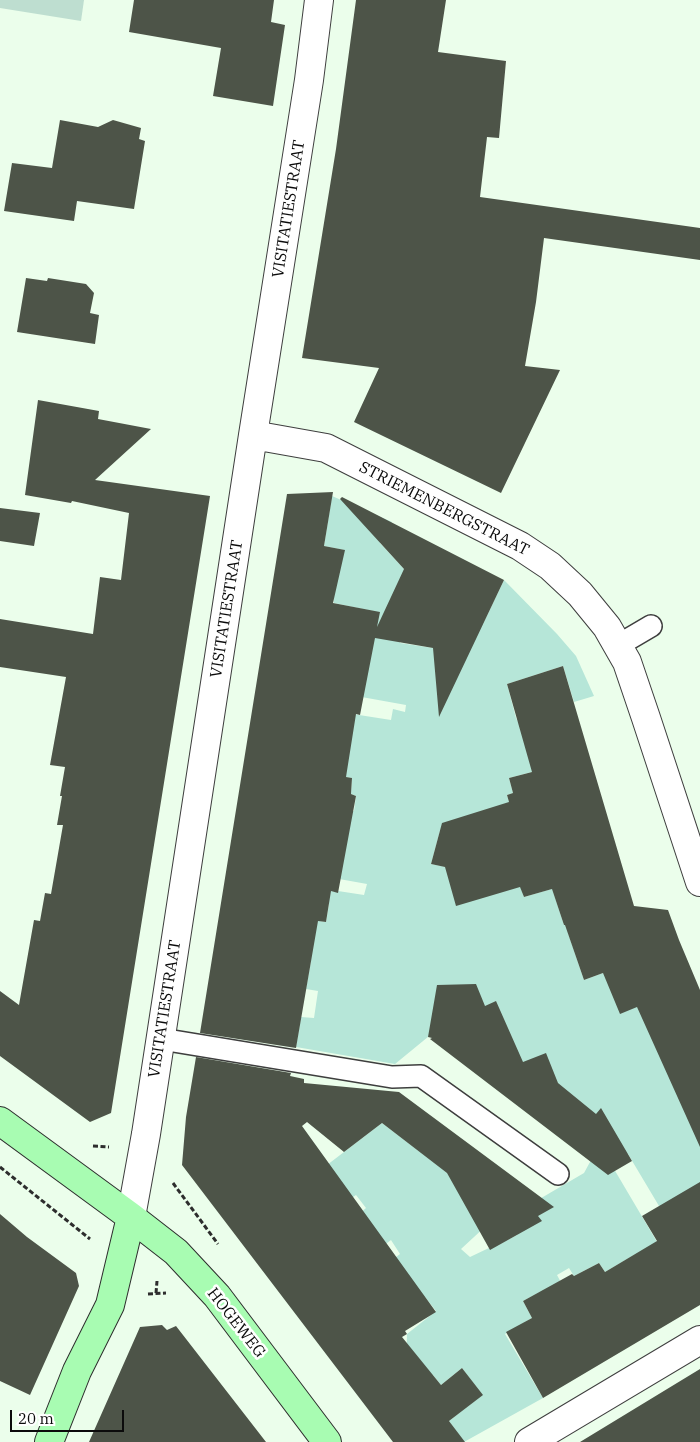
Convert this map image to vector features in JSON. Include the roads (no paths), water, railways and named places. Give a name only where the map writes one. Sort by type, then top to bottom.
[{"type":"street","name":"VISITATIESTRAAT","points":[[132,1217],[310,80],[319,0]]},
{"type":"street","name":"STRIEMENBERGSTRAAT","points":[[253,435],[326,448],[520,546],[550,566],[580,594],[607,627],[627,662],[700,882]]},
{"type":"street","name":"HOGEWEG","points":[[0,1120],[132,1217],[176,1252],[218,1296],[327,1442]]},
{"type":"street","points":[[49,1442],[76,1371],[110,1305],[132,1217]]},
{"type":"street","points":[[529,1442],[700,1340]]},
{"type":"lane","points":[[617,646],[651,626]]},
{"type":"lane","points":[[161,1039],[392,1077],[421,1076],[558,1174]]}]
